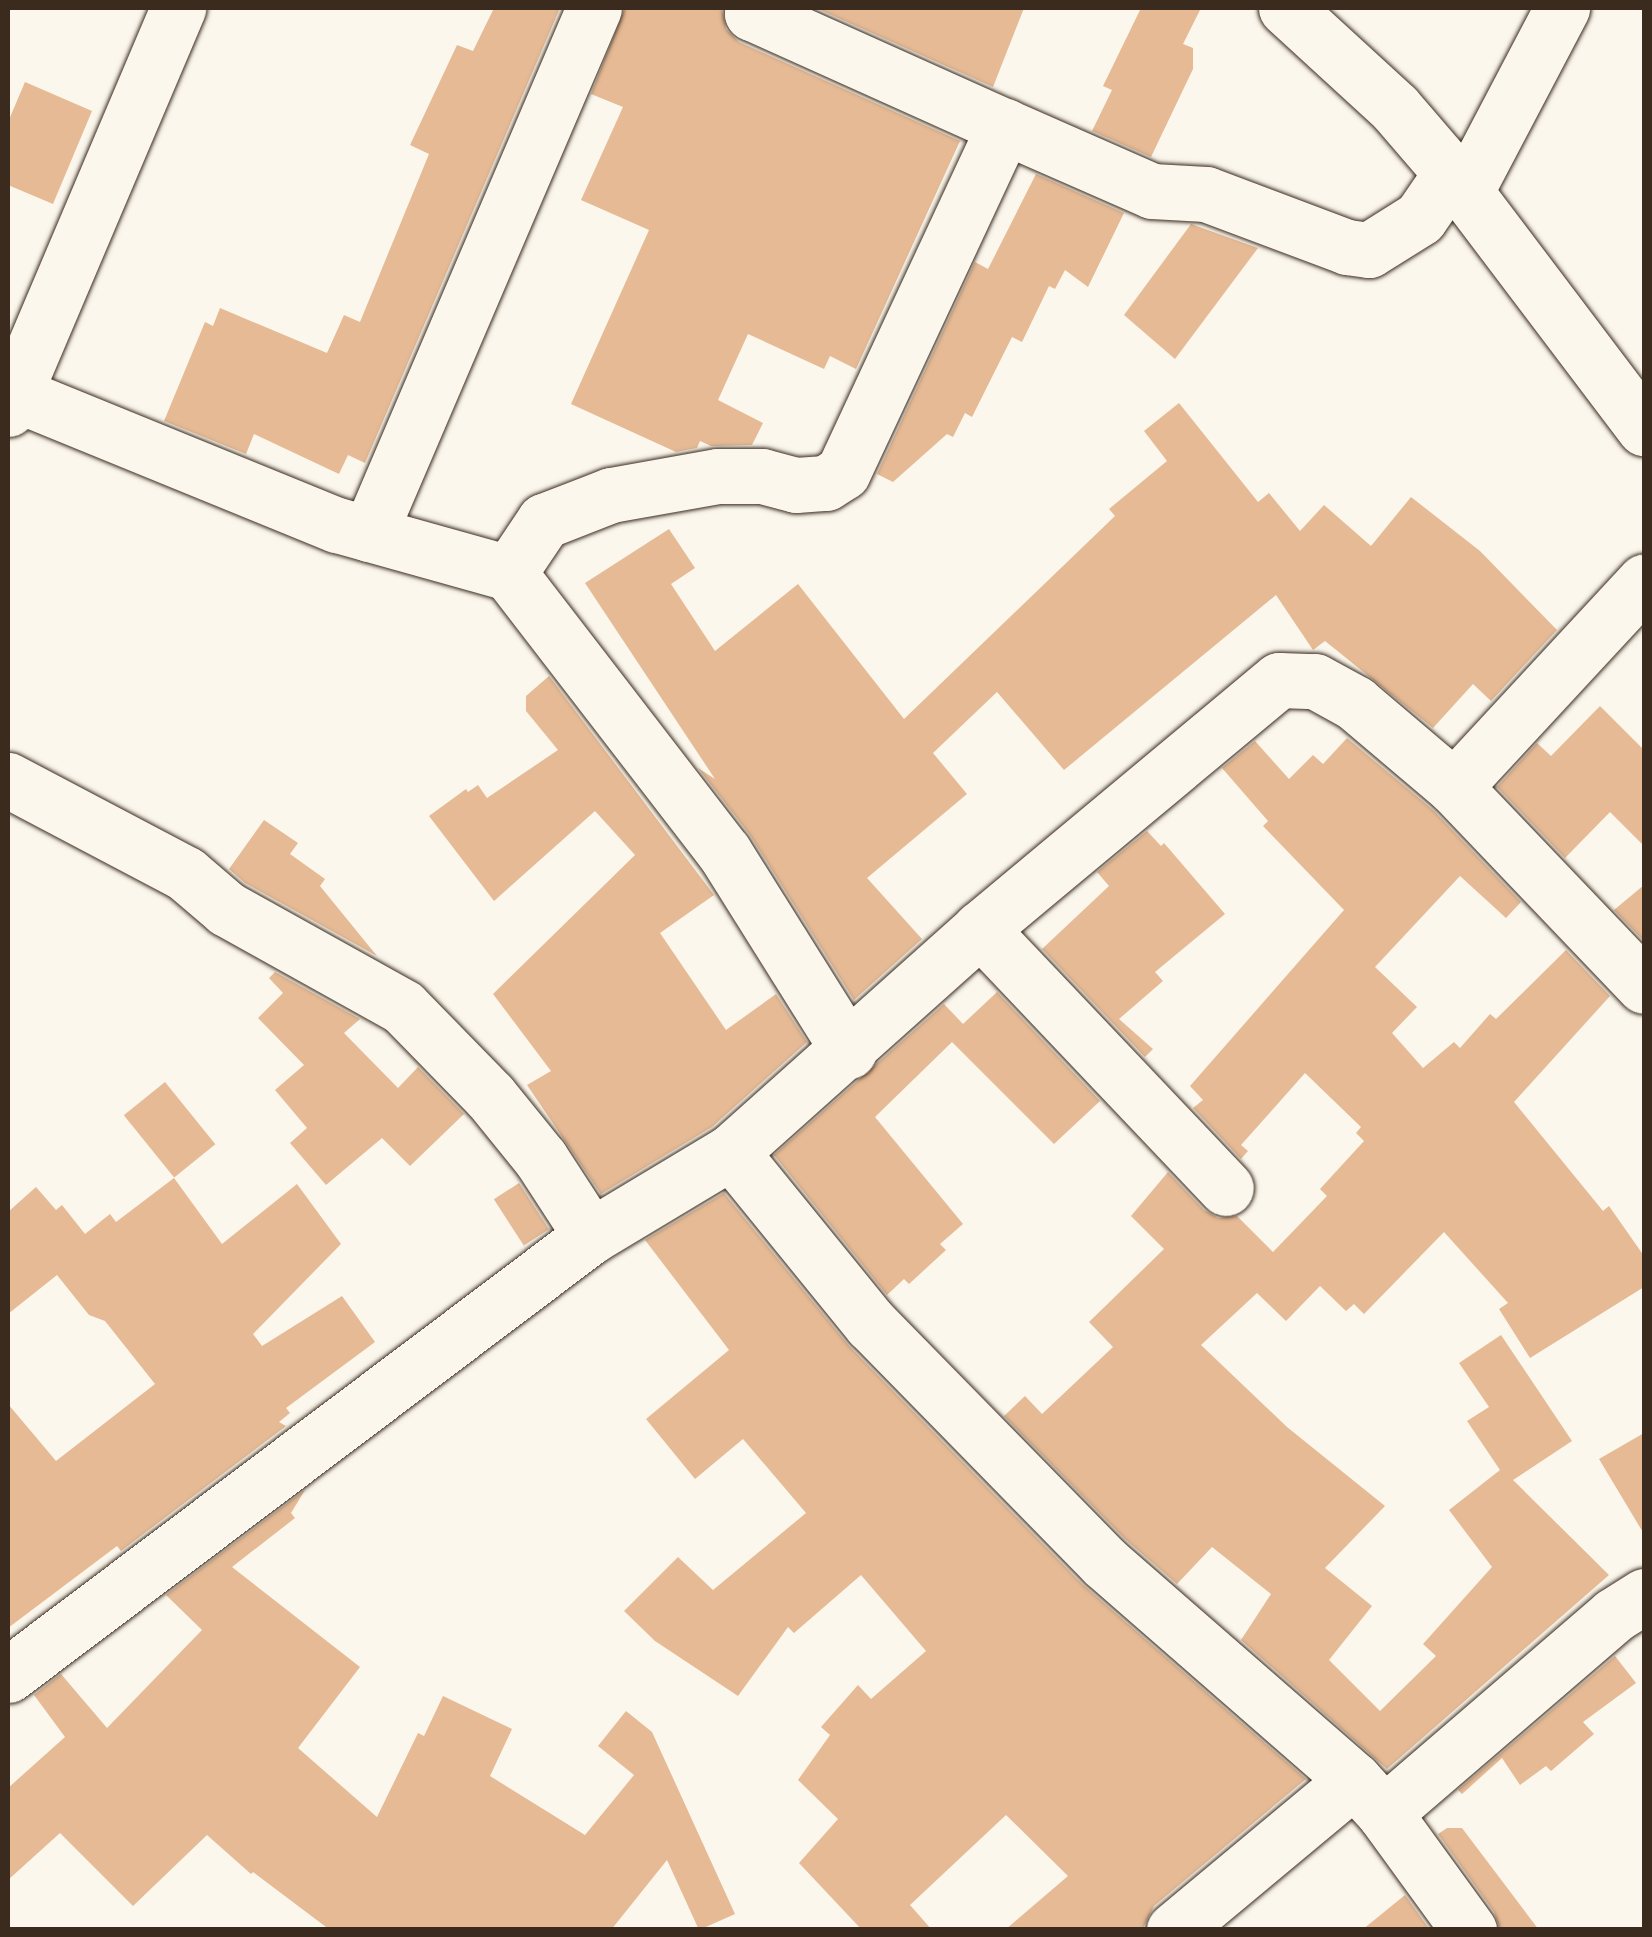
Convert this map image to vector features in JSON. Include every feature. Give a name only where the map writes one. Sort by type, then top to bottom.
[{"type":"street","points":[[178,8],[10,398],[369,534],[509,573],[724,852],[849,1051]]},
{"type":"street","points":[[369,534],[594,8]]},
{"type":"street","points":[[755,8],[752,13],[1152,191],[1206,194],[1255,208],[1347,247],[1369,250],[1420,218],[1459,182],[1562,8]]},
{"type":"street","points":[[1286,8],[1395,108],[1459,182],[1644,428]]},
{"type":"street","points":[[509,573],[544,521],[611,495],[718,476],[762,476],[796,485],[826,483],[842,472],[1004,126]]},
{"type":"street","points":[[1454,787],[1644,582]]},
{"type":"street","points":[[8,1675],[591,1236],[731,1152],[849,1051],[980,929],[1278,680],[1315,681],[1355,703],[1454,787],[1644,986]]},
{"type":"street","points":[[8,780],[186,874],[227,909],[403,1007],[500,1109],[541,1159],[591,1236]]},
{"type":"street","points":[[980,929],[1226,1188]]},
{"type":"street","points":[[731,1152],[871,1324],[1104,1562],[1369,1797],[1470,1930]]},
{"type":"street","points":[[1174,1930],[1369,1797],[1644,1596]]},
{"type":"building","points":[[494,8],[560,8],[365,463],[348,455],[339,474],[254,434],[246,454],[164,421],[205,322],[213,326],[220,308],[327,353],[344,315],[360,322],[429,154],[410,145],[457,45],[473,51]]},
{"type":"building","points":[[625,8],[722,8],[726,29],[739,42],[960,141],[856,369],[830,356],[824,369],[748,334],[718,400],[763,423],[752,445],[711,446],[700,441],[697,448],[676,452],[571,404],[649,230],[581,200],[623,107],[591,94]]},
{"type":"building","points":[[816,8],[1024,8],[993,87]]},
{"type":"building","points":[[1141,8],[1201,8],[1183,44],[1193,48],[1193,69],[1151,157],[1092,131],[1112,90],[1103,86]]},
{"type":"building","points":[[25,82],[92,111],[53,204],[8,185],[8,122]]},
{"type":"building","points":[[1036,174],[1124,213],[1088,287],[1065,270],[1055,289],[1049,286],[1022,342],[1012,337],[972,417],[965,413],[953,437],[947,434],[893,482],[877,474],[975,262],[988,269]]},
{"type":"building","points":[[1191,224],[1258,248],[1175,359],[1124,315]]},
{"type":"building","points":[[1179,403],[1258,502],[1269,493],[1300,531],[1324,505],[1371,546],[1411,497],[1480,551],[1557,630],[1491,701],[1473,684],[1433,728],[1325,641],[1313,650],[1276,595],[1064,770],[997,692],[933,753],[967,794],[867,878],[922,939],[854,1000],[750,835],[698,768],[715,779],[585,583],[669,529],[695,568],[671,584],[715,651],[798,584],[904,719],[1115,516],[1109,509],[1167,461],[1144,431]]},
{"type":"building","points":[[549,676],[714,895],[660,933],[726,1030],[776,994],[807,1042],[712,1127],[601,1194],[527,1085],[551,1071],[493,994],[635,855],[595,811],[494,901],[429,816],[466,789],[468,792],[478,785],[487,798],[558,750],[526,711],[526,696]]},
{"type":"building","points":[[1600,706],[1644,750],[1644,846],[1610,812],[1565,858],[1497,787],[1537,743],[1551,756]]},
{"type":"building","points":[[1347,738],[1433,810],[1521,902],[1506,918],[1460,876],[1375,967],[1417,1007],[1392,1033],[1423,1068],[1454,1042],[1460,1048],[1490,1014],[1496,1019],[1566,950],[1610,996],[1514,1102],[1603,1211],[1609,1206],[1644,1256],[1644,1287],[1530,1358],[1499,1309],[1508,1303],[1444,1232],[1364,1314],[1354,1304],[1346,1311],[1320,1286],[1286,1321],[1257,1293],[1201,1345],[1287,1427],[1385,1506],[1325,1568],[1372,1606],[1329,1660],[1380,1711],[1436,1656],[1423,1644],[1492,1567],[1449,1510],[1500,1470],[1467,1421],[1489,1407],[1459,1363],[1501,1335],[1572,1441],[1513,1480],[1609,1575],[1387,1769],[1241,1640],[1271,1594],[1212,1547],[1177,1584],[1125,1539],[1004,1416],[1025,1396],[1042,1414],[1113,1347],[1089,1322],[1164,1249],[1131,1216],[1168,1172],[1204,1210],[1218,1218],[1237,1216],[1273,1252],[1327,1196],[1320,1189],[1364,1141],[1356,1133],[1361,1127],[1305,1073],[1241,1145],[1248,1151],[1241,1159],[1193,1108],[1203,1100],[1190,1086],[1344,910],[1263,826],[1268,821],[1222,768],[1255,741],[1289,779],[1313,755],[1323,764]]},
{"type":"building","points":[[264,820],[298,843],[290,854],[325,879],[320,886],[377,956],[245,883],[229,869]]},
{"type":"building","points":[[1147,831],[1161,846],[1164,843],[1225,914],[1155,972],[1163,981],[1119,1019],[1153,1049],[1145,1057],[1042,949],[1109,886],[1097,872]]},
{"type":"building","points":[[1644,885],[1644,939],[1643,940],[1614,910]]},
{"type":"building","points":[[275,972],[360,1019],[344,1033],[398,1088],[418,1067],[464,1114],[410,1166],[382,1138],[326,1185],[290,1143],[307,1128],[275,1090],[304,1065],[258,1018],[283,993],[269,978]]},
{"type":"building","points":[[997,992],[1100,1101],[1054,1144],[952,1042],[875,1117],[963,1224],[940,1244],[946,1250],[909,1284],[904,1279],[887,1295],[774,1155],[944,1004],[963,1024]]},
{"type":"building","points":[[165,1082],[215,1144],[174,1178],[124,1115]]},
{"type":"building","points":[[174,1178],[222,1244],[297,1184],[341,1244],[253,1334],[262,1346],[342,1296],[375,1342],[286,1408],[290,1413],[279,1422],[286,1426],[121,1551],[117,1546],[8,1628],[8,1404],[56,1461],[155,1384],[105,1321],[89,1315],[57,1275],[8,1314],[8,1212],[36,1187],[56,1210],[62,1205],[85,1234],[110,1214],[116,1222]]},
{"type":"building","points":[[519,1183],[549,1229],[524,1245],[494,1199]]},
{"type":"building","points":[[724,1193],[849,1346],[1082,1584],[1306,1779],[1154,1906],[1142,1930],[1005,1930],[1068,1876],[1006,1815],[910,1905],[932,1930],[862,1930],[799,1863],[838,1819],[798,1780],[830,1735],[821,1727],[858,1685],[871,1699],[926,1651],[861,1575],[794,1633],[788,1627],[738,1696],[655,1641],[624,1611],[678,1557],[713,1590],[806,1513],[743,1439],[695,1479],[646,1419],[729,1350],[645,1240]]},
{"type":"building","points":[[1644,1433],[1644,1534],[1599,1459]]},
{"type":"building","points":[[305,1490],[291,1513],[295,1518],[232,1567],[360,1667],[298,1748],[377,1817],[418,1733],[424,1736],[443,1696],[512,1729],[490,1776],[585,1835],[634,1775],[598,1746],[626,1711],[652,1732],[735,1914],[699,1930],[667,1860],[611,1930],[330,1930],[251,1874],[207,1835],[133,1906],[60,1833],[8,1880],[8,1788],[65,1737],[34,1695],[61,1674],[107,1728],[202,1630],[166,1595]]},
{"type":"building","points":[[1615,1656],[1636,1683],[1583,1722],[1594,1734],[1551,1771],[1546,1766],[1520,1785],[1502,1758],[1462,1794],[1458,1790]]},
{"type":"building","points":[[1447,1828],[1462,1828],[1539,1930],[1500,1930],[1494,1912],[1438,1834]]},
{"type":"building","points":[[1405,1895],[1430,1930],[1362,1930]]}]
